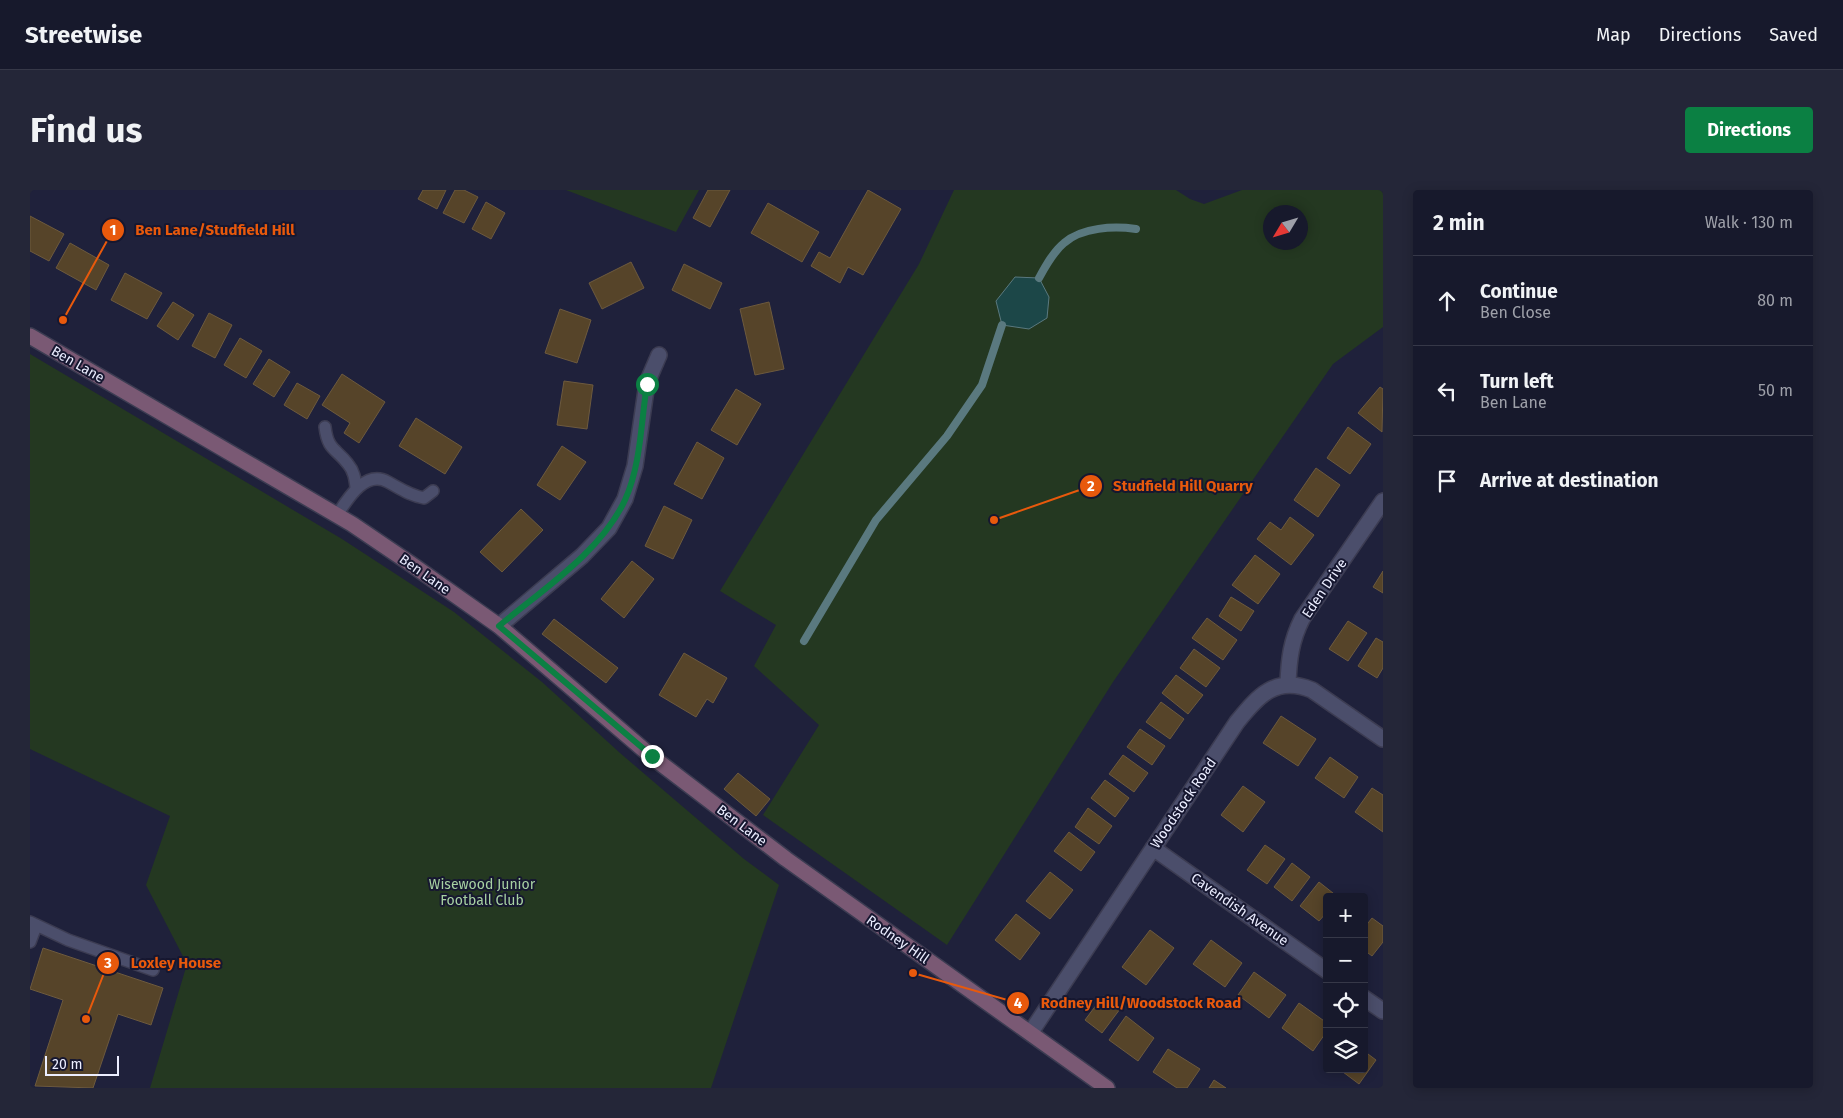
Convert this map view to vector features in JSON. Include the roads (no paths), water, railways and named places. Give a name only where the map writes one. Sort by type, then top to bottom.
[{"type":"street","name":"Ben Lane","points":[[30,336],[336,515],[499,626],[652,756],[786,859]]},
{"type":"street","points":[[499,626],[582,556],[609,528],[625,499],[635,466],[647,384],[659,355]]},
{"type":"street","name":"Eden Drive","points":[[1288,683],[1291,647],[1302,619],[1383,501]]},
{"type":"street","points":[[1288,683],[1312,690],[1383,740]]},
{"type":"street","name":"Woodstock Road","points":[[1031,1032],[1253,702],[1270,689],[1288,683]]},
{"type":"street","name":"Cavendish Avenue","points":[[1153,848],[1323,967]]},
{"type":"street","name":"Rodney Hill","points":[[786,859],[1107,1088]]},
{"type":"street","points":[[1368,1001],[1383,1011]]},
{"type":"lane","points":[[325,427],[327,442],[348,463],[354,473],[356,487]]},
{"type":"lane","points":[[336,515],[356,487],[370,480],[386,480],[409,495],[424,498],[433,490]]},
{"type":"lane","points":[[30,942],[33,924],[68,940],[153,970]]},
{"type":"waterway","points":[[1039,278],[1056,251],[1071,238],[1098,229],[1136,229]]},
{"type":"waterway","points":[[804,641],[876,520],[947,436],[982,385],[1002,325]]},
{"type":"place","name":"Ben Lane/Studfield Hill","points":[[63,320]]},
{"type":"place","name":"Studfield Hill Quarry","points":[[994,520]]},
{"type":"place","name":"Rodney Hill/Woodstock Road","points":[[913,973]]},
{"type":"place","name":"Loxley House","points":[[86,1019]]},
{"type":"park label","name":"Wisewood Junior Football Club","points":[[482,892]]}]
